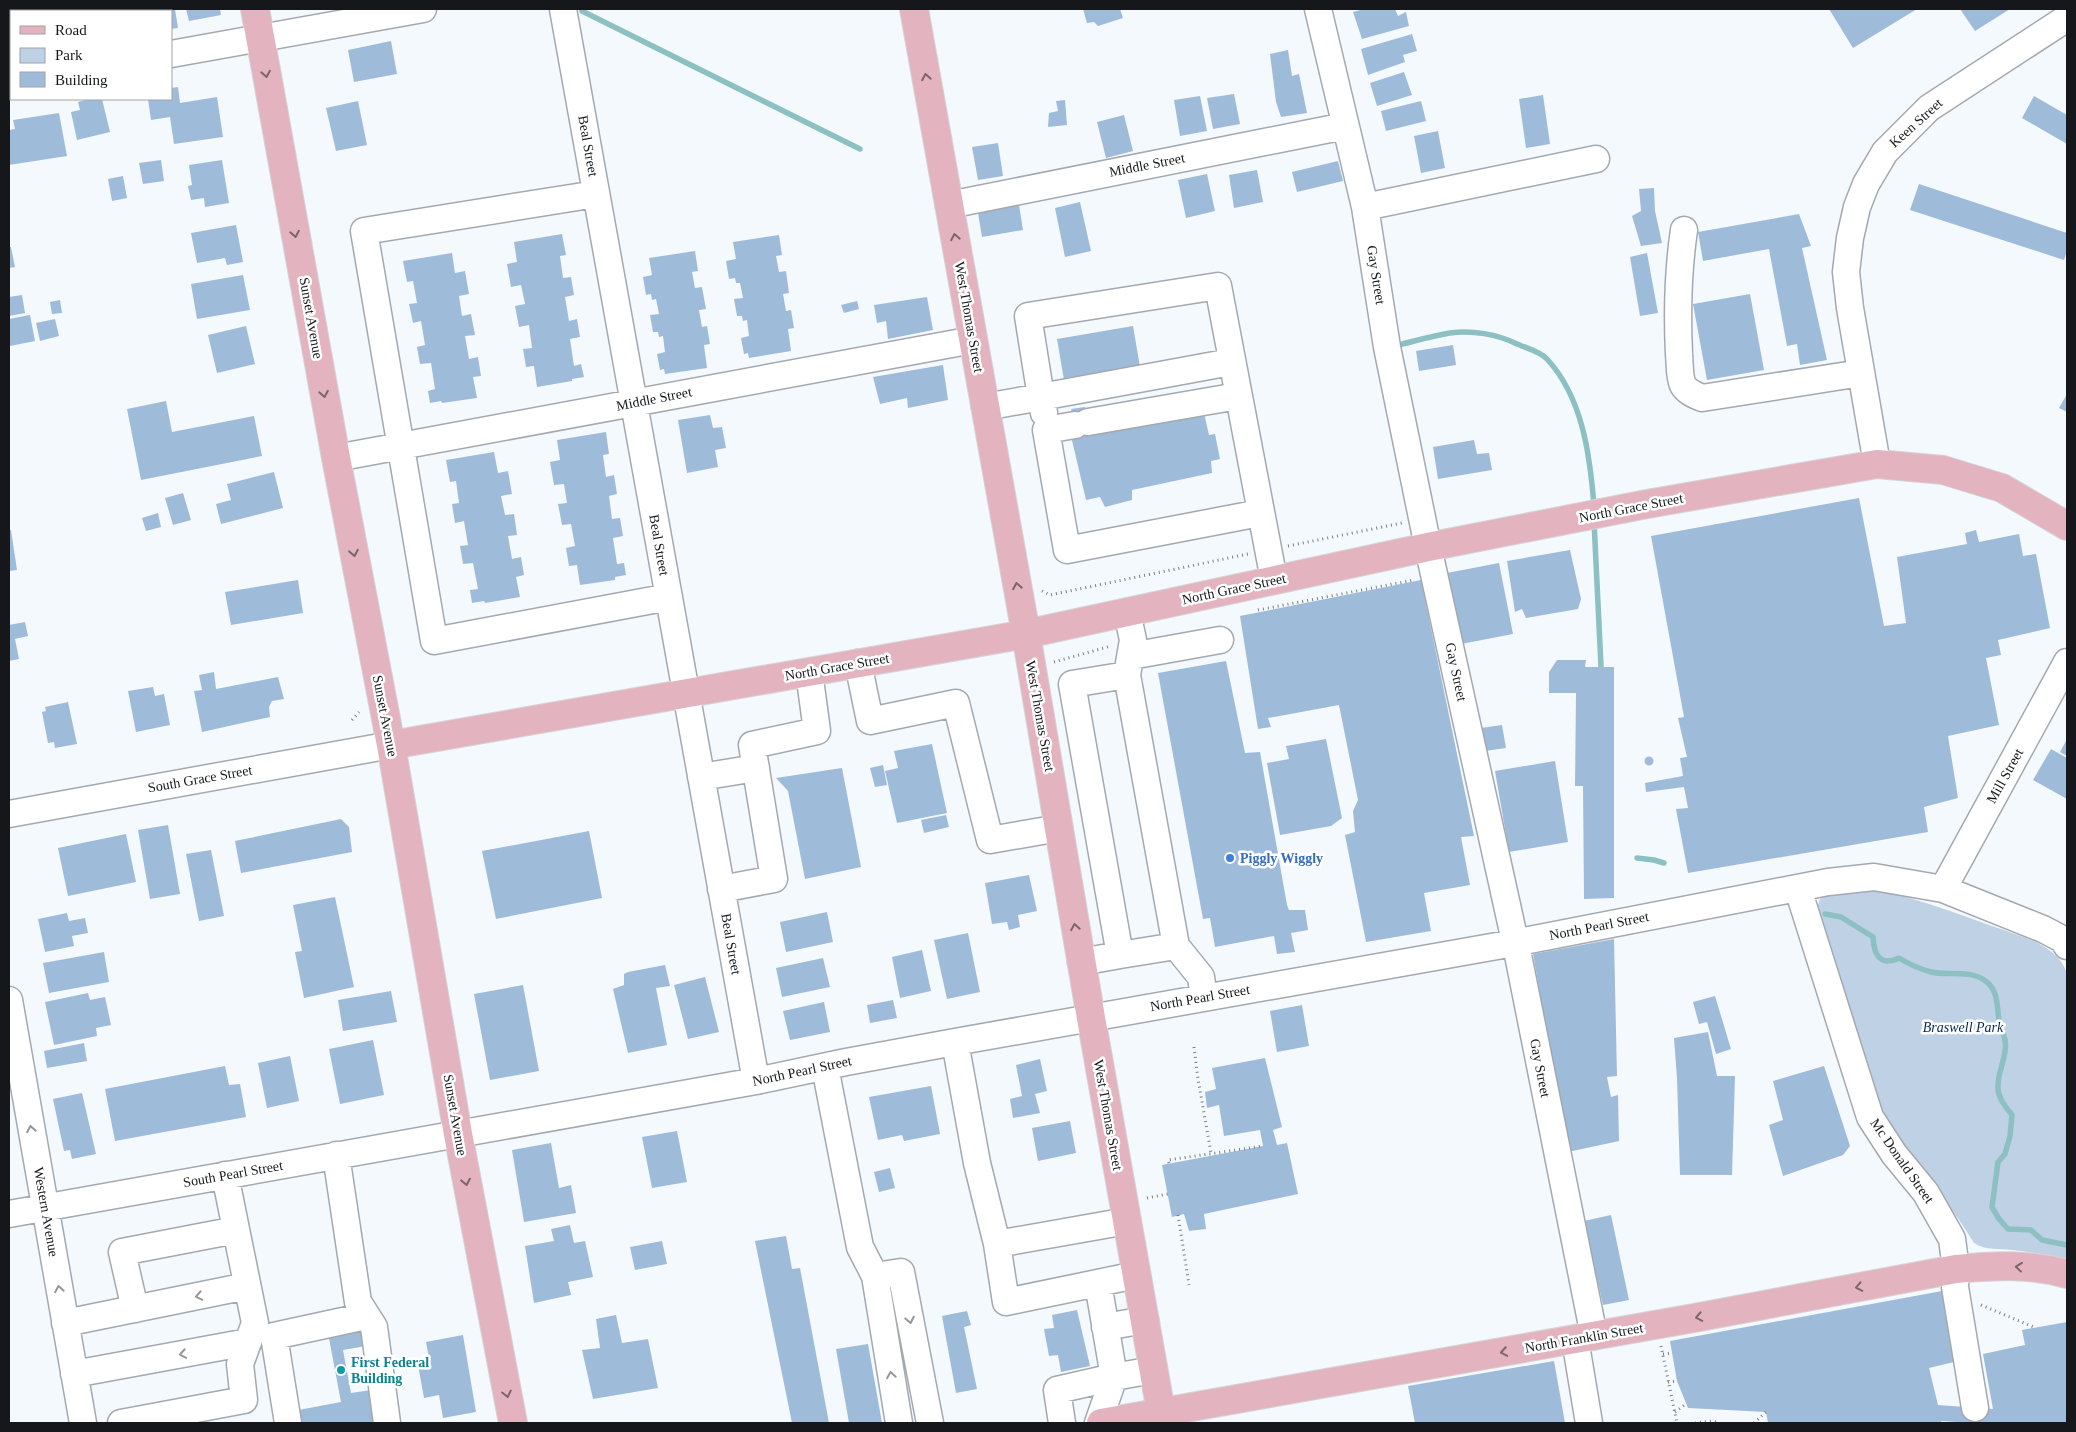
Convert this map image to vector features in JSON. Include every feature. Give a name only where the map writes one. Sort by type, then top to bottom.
[{"type":"main road","name":"Sunset Avenue","points":[[255,9],[336,458],[391,745],[458,1134],[513,1423]]},
{"type":"main road","name":"West Thomas Street","points":[[914,9],[1026,634],[1091,1018],[1138,1214],[1136,1275],[1162,1418]]},
{"type":"main road","name":"North Grace Street","points":[[391,745],[1026,634],[1428,547],[1648,504],[1877,464],[1943,470],[2002,488],[2067,526]]},
{"type":"main road","name":"North Franklin Street","points":[[1100,1423],[1162,1418],[1956,1268],[2000,1265],[2055,1270],[2067,1274]]},
{"type":"street","points":[[172,54],[423,9]]},
{"type":"street","name":"Beal Street","points":[[563,9],[756,1081]]},
{"type":"street","name":"Gay Street","points":[[1318,9],[1365,207],[1387,347],[1428,547],[1514,943],[1584,1338],[1589,1423]]},
{"type":"street","name":"Keen Street","points":[[1877,464],[1846,272],[1850,238],[1857,207],[1866,184],[1885,152],[1929,108],[2067,18]]},
{"type":"street","name":"Middle Street","points":[[949,204],[1345,126]]},
{"type":"street","points":[[1365,207],[1596,159]]},
{"type":"street","points":[[596,194],[364,231],[434,641],[669,598]]},
{"type":"street","points":[[1684,230],[1679,268],[1680,361],[1683,384],[1693,395],[1702,398],[1725,395],[1861,373]]},
{"type":"street","points":[[1260,513],[1067,550],[1028,316],[1218,286],[1274,580]]},
{"type":"street","name":"Middle Street","points":[[336,458],[973,340]]},
{"type":"street","points":[[985,407],[1231,362]]},
{"type":"street","points":[[1046,430],[1238,396]]},
{"type":"street","points":[[1127,612],[1130,657],[1176,946],[1201,977],[1204,998]]},
{"type":"street","points":[[1120,955],[1072,684],[1130,657],[1220,640]]},
{"type":"street","name":"Mill Street","points":[[1943,889],[2067,662]]},
{"type":"street","points":[[858,663],[870,722],[956,703],[990,840],[1059,828]]},
{"type":"street","points":[[721,889],[774,880],[752,744],[817,731],[809,672]]},
{"type":"street","name":"South Grace Street","points":[[9,814],[391,745]]},
{"type":"street","points":[[701,777],[756,768]]},
{"type":"street","points":[[1054,802],[1092,794]]},
{"type":"street","name":"North Pearl Street","points":[[458,1134],[756,1081],[825,1066],[956,1042],[1514,943],[1828,882],[1874,878],[1943,889],[2043,929],[2062,939],[2067,946]]},
{"type":"street","name":"Mc Donald Street","points":[[1798,889],[1870,1117],[1894,1154],[1926,1193],[1952,1239],[1956,1268],[1954,1287],[1976,1408]]},
{"type":"street","points":[[1081,962],[1176,946]]},
{"type":"street","name":"Western Avenue","points":[[9,1000],[82,1423]]},
{"type":"street","points":[[956,1042],[977,1163],[997,1244],[1006,1302],[1136,1275]]},
{"type":"street","points":[[825,1066],[860,1247],[875,1276],[899,1423]]},
{"type":"street","name":"South Pearl Street","points":[[9,1214],[458,1134]]},
{"type":"street","points":[[336,1155],[358,1302],[374,1327],[387,1423]]},
{"type":"street","points":[[121,1423],[203,1416],[244,1400],[240,1364],[255,1323],[225,1175]]},
{"type":"street","points":[[997,1244],[1138,1214]]},
{"type":"street","points":[[135,1309],[122,1252],[236,1230]]},
{"type":"street","points":[[875,1276],[901,1272],[930,1423]]},
{"type":"street","points":[[1098,1283],[1114,1377],[1100,1423]]},
{"type":"street","points":[[65,1323],[247,1286]]},
{"type":"street","points":[[288,1423],[274,1336],[366,1316]]},
{"type":"street","points":[[1105,1327],[1145,1320]]},
{"type":"street","points":[[74,1374],[248,1342]]},
{"type":"street","points":[[1062,1423],[1057,1390],[1153,1370]]},
{"type":"path","points":[[1255,610],[1421,579]]},
{"type":"path","points":[[1050,670],[1054,662],[1130,657]]},
{"type":"path","points":[[1194,1048],[1211,1153]]},
{"type":"path","points":[[1169,1163],[1168,1160],[1263,1146]]},
{"type":"path","points":[[1138,1214],[1147,1198],[1168,1194]]},
{"type":"path","points":[[1178,1215],[1189,1285]]},
{"type":"path","points":[[1974,1306],[1981,1305],[2036,1328]]},
{"type":"path","points":[[1661,1338],[1662,1354],[1677,1423]]},
{"type":"path","points":[[1662,1354],[1672,1352]]},
{"type":"path","points":[[1668,1382],[1676,1381]]},
{"type":"path","points":[[1674,1412],[1686,1404]]},
{"type":"path","points":[[1754,1423],[1766,1412]]},
{"type":"path","points":[[1695,1423],[1712,1421],[1719,1423]]},
{"type":"green space","name":"Braswell Park","points":[[1863,888],[1896,894],[2029,939],[2052,952],[2064,967],[2067,974],[2067,1260],[2007,1249],[1988,1248],[1974,1243],[1897,1135],[1886,1116],[1876,1097],[1816,911],[1820,899],[1830,893]]},
{"type":"building","points":[[44,9],[44,10],[18,10]]},
{"type":"building","points":[[98,9],[132,10],[98,10]]},
{"type":"building","points":[[175,9],[178,28],[172,29],[172,10],[141,10]]},
{"type":"building","points":[[186,9],[220,9],[221,15],[189,21]]},
{"type":"building","points":[[1083,9],[1120,9],[1123,18],[1098,26],[1094,22],[1087,23]]},
{"type":"building","points":[[1364,9],[1395,9],[1398,16],[1406,12],[1409,26],[1362,39],[1353,12]]},
{"type":"building","points":[[1829,9],[1917,9],[1853,48]]},
{"type":"building","points":[[1960,9],[2010,9],[1975,31]]},
{"type":"building","points":[[1412,34],[1417,51],[1403,55],[1405,62],[1368,75],[1361,49]]},
{"type":"building","points":[[391,41],[397,74],[354,82],[348,50]]},
{"type":"building","points":[[1288,50],[1292,76],[1299,74],[1307,113],[1281,117],[1276,102],[1270,54]]},
{"type":"building","points":[[1404,72],[1412,95],[1377,106],[1370,83]]},
{"type":"building","points":[[178,87],[180,103],[217,97],[223,137],[174,144],[170,117],[151,120],[148,100],[172,100],[172,88]]},
{"type":"building","points":[[1234,94],[1240,124],[1213,129],[1207,98]]},
{"type":"building","points":[[1543,95],[1550,144],[1526,148],[1519,99]]},
{"type":"building","points":[[1200,96],[1207,131],[1180,136],[1174,100]]},
{"type":"building","points":[[2034,96],[2067,115],[2067,144],[2022,118]]},
{"type":"building","points":[[102,100],[110,132],[77,140],[71,112],[80,110],[78,102]]},
{"type":"building","points":[[1065,100],[1067,125],[1048,127],[1049,113],[1058,111],[1056,101]]},
{"type":"building","points":[[358,101],[367,145],[336,151],[326,108]]},
{"type":"building","points":[[1421,101],[1426,121],[1386,131],[1381,111]]},
{"type":"building","points":[[59,113],[67,156],[9,165],[9,130],[15,129],[13,120]]},
{"type":"building","points":[[1124,115],[1133,151],[1106,158],[1097,122]]},
{"type":"building","points":[[1438,131],[1445,168],[1421,173],[1414,136]]},
{"type":"building","points":[[998,143],[1003,176],[978,180],[972,147]]},
{"type":"building","points":[[161,160],[164,181],[143,184],[139,163]]},
{"type":"building","points":[[222,160],[229,203],[205,207],[204,198],[191,200],[188,186],[192,185],[189,165]]},
{"type":"building","points":[[1338,161],[1343,181],[1297,192],[1292,172]]},
{"type":"building","points":[[1257,170],[1263,202],[1234,208],[1229,175]]},
{"type":"building","points":[[1207,174],[1215,211],[1186,218],[1178,180]]},
{"type":"building","points":[[123,176],[127,198],[112,201],[108,179]]},
{"type":"building","points":[[1919,184],[2067,233],[2067,251],[2064,260],[1910,210]]},
{"type":"building","points":[[1654,188],[1655,211],[1662,243],[1641,246],[1632,216],[1641,211],[1639,189]]},
{"type":"building","points":[[1080,202],[1091,251],[1065,257],[1055,208]]},
{"type":"building","points":[[1019,205],[1023,230],[982,237],[978,213]]},
{"type":"building","points":[[1799,214],[1811,246],[1802,248],[1827,360],[1800,365],[1797,344],[1787,346],[1769,249],[1703,261],[1698,232]]},
{"type":"building","points":[[236,225],[243,262],[227,265],[225,258],[197,263],[191,233]]},
{"type":"building","points":[[562,234],[566,255],[560,256],[563,278],[571,277],[574,295],[565,297],[569,321],[577,319],[580,337],[570,339],[574,366],[581,364],[584,377],[537,387],[534,366],[526,367],[523,349],[532,348],[529,325],[519,327],[515,306],[525,304],[521,285],[511,287],[507,264],[517,262],[514,242]]},
{"type":"building","points":[[779,235],[782,255],[776,256],[779,272],[786,271],[789,293],[783,294],[786,311],[791,310],[794,328],[788,329],[791,351],[749,358],[748,353],[744,354],[741,338],[749,336],[747,320],[743,321],[742,316],[737,316],[734,299],[743,298],[740,283],[736,283],[735,278],[729,279],[726,261],[736,259],[733,242]]},
{"type":"building","points":[[9,247],[11,247],[15,267],[9,268]]},
{"type":"building","points":[[695,251],[698,271],[692,272],[695,288],[702,287],[706,309],[699,310],[702,327],[707,326],[710,344],[704,345],[707,368],[665,374],[664,369],[660,370],[657,354],[665,352],[663,336],[659,337],[658,332],[653,332],[650,315],[659,314],[656,299],[652,300],[651,294],[646,295],[643,277],[652,275],[649,258]]},
{"type":"building","points":[[452,253],[455,273],[465,271],[469,294],[459,296],[462,316],[471,314],[475,335],[465,336],[469,359],[478,357],[481,376],[473,377],[477,398],[430,403],[428,391],[435,389],[431,363],[420,364],[417,347],[425,345],[421,321],[413,323],[409,304],[417,303],[413,281],[407,282],[403,261]]},
{"type":"building","points":[[1647,253],[1658,313],[1640,316],[1630,257]]},
{"type":"building","points":[[243,275],[250,310],[197,319],[191,284]]},
{"type":"building","points":[[1750,294],[1764,370],[1707,380],[1693,304]]},
{"type":"building","points":[[22,295],[25,313],[9,316],[9,297]]},
{"type":"building","points":[[927,297],[933,330],[888,339],[886,321],[877,323],[874,305]]},
{"type":"building","points":[[60,300],[62,313],[52,314],[50,302]]},
{"type":"building","points":[[857,301],[859,309],[844,313],[841,305]]},
{"type":"building","points":[[30,315],[35,341],[10,346],[9,319]]},
{"type":"building","points":[[55,319],[59,336],[40,341],[36,323]]},
{"type":"building","points":[[246,326],[255,364],[217,373],[208,335]]},
{"type":"building","points":[[1133,326],[1140,367],[1064,380],[1057,339]]},
{"type":"building","points":[[1453,345],[1456,365],[1419,371],[1416,351]]},
{"type":"building","points":[[943,365],[948,400],[908,408],[907,398],[880,404],[873,377]]},
{"type":"building","points":[[2067,394],[2067,412],[2059,408]]},
{"type":"building","points":[[166,401],[172,432],[254,416],[262,456],[141,480],[127,409]]},
{"type":"building","points":[[1085,407],[1091,435],[1204,413],[1209,435],[1215,434],[1220,459],[1211,461],[1212,473],[1132,490],[1132,500],[1105,507],[1100,497],[1086,500],[1071,436],[1077,434],[1071,409]]},
{"type":"building","points":[[710,415],[713,428],[722,427],[726,448],[715,450],[718,467],[687,473],[678,420]]},
{"type":"building","points":[[606,432],[609,454],[603,455],[606,477],[614,475],[617,494],[609,496],[612,519],[620,518],[623,536],[613,538],[617,564],[624,563],[626,575],[615,577],[615,580],[580,585],[577,565],[569,566],[566,548],[575,546],[571,524],[562,525],[558,504],[567,503],[564,484],[554,485],[550,462],[560,460],[557,440]]},
{"type":"building","points":[[1474,440],[1477,454],[1489,453],[1492,470],[1438,479],[1433,447]]},
{"type":"building","points":[[494,452],[498,473],[508,471],[512,494],[501,496],[505,515],[514,514],[517,535],[508,536],[512,559],[521,557],[524,575],[516,577],[520,597],[485,603],[484,601],[472,603],[470,590],[478,589],[473,563],[463,564],[460,546],[468,545],[464,521],[455,523],[452,504],[459,503],[456,481],[450,482],[446,460]]},
{"type":"building","points":[[274,472],[283,508],[221,524],[216,504],[231,500],[227,484]]},
{"type":"building","points":[[183,493],[191,520],[173,525],[165,498]]},
{"type":"building","points":[[1859,498],[1884,626],[1906,623],[1897,557],[1967,544],[1965,533],[1976,530],[1979,542],[2019,534],[2023,556],[2036,554],[2050,628],[1998,640],[2001,655],[1986,658],[1999,725],[1948,736],[1958,798],[1924,807],[1928,832],[1688,873],[1676,809],[1688,808],[1684,787],[1646,792],[1645,783],[1683,776],[1680,758],[1687,757],[1678,718],[1684,717],[1651,536]]},
{"type":"building","points":[[158,513],[161,527],[146,531],[142,518]]},
{"type":"building","points":[[9,530],[11,530],[17,570],[9,571]]},
{"type":"building","points":[[1570,550],[1581,599],[1578,609],[1526,618],[1522,609],[1515,612],[1507,561]]},
{"type":"building","points":[[1499,563],[1513,634],[1461,644],[1447,573]]},
{"type":"building","points":[[298,580],[303,613],[231,625],[225,592]]},
{"type":"building","points":[[1421,580],[1474,836],[1461,837],[1470,885],[1424,893],[1431,931],[1366,942],[1345,835],[1355,832],[1353,811],[1358,800],[1339,705],[1268,718],[1271,727],[1258,729],[1240,616]]},
{"type":"building","points":[[25,622],[28,636],[15,639],[19,659],[9,661],[9,625]]},
{"type":"building","points":[[1557,660],[1586,660],[1585,667],[1614,667],[1614,898],[1584,899],[1583,786],[1575,786],[1576,693],[1549,693],[1549,672]]},
{"type":"building","points":[[1226,661],[1245,753],[1260,752],[1287,905],[1289,910],[1305,910],[1308,930],[1291,933],[1295,952],[1277,954],[1274,936],[1215,947],[1210,918],[1203,919],[1158,673]]},
{"type":"building","points":[[214,672],[216,689],[278,677],[284,699],[272,701],[269,707],[270,717],[202,732],[194,691],[202,690],[199,675]]},
{"type":"building","points":[[153,687],[155,696],[164,694],[170,725],[136,732],[128,691]]},
{"type":"building","points":[[68,702],[77,744],[55,748],[54,742],[48,743],[42,712],[46,711],[45,707]]},
{"type":"building","points":[[1502,725],[1506,748],[1485,751],[1481,728]]},
{"type":"building","points":[[1326,739],[1342,818],[1331,826],[1280,835],[1267,763],[1289,759],[1286,746]]},
{"type":"building","points":[[2067,739],[2067,756],[2060,752]]},
{"type":"building","points":[[932,744],[947,813],[897,823],[885,771],[898,768],[894,751]]},
{"type":"building","points":[[2051,749],[2067,758],[2067,799],[2033,780]]},
{"type":"building","points":[[1649,756],[1654,761],[1649,766],[1644,761]]},
{"type":"building","points":[[1555,761],[1568,842],[1509,852],[1495,771]]},
{"type":"building","points":[[883,765],[887,785],[875,787],[870,768]]},
{"type":"building","points":[[842,768],[861,867],[805,879],[788,791],[776,778]]},
{"type":"building","points":[[946,815],[949,827],[924,833],[921,820]]},
{"type":"building","points":[[341,819],[349,827],[352,852],[241,873],[235,841]]},
{"type":"building","points":[[168,825],[180,894],[150,899],[138,830]]},
{"type":"building","points":[[589,831],[602,898],[496,919],[482,851]]},
{"type":"building","points":[[126,834],[136,882],[68,896],[58,848]]},
{"type":"building","points":[[211,850],[224,916],[199,921],[186,854]]},
{"type":"building","points":[[1029,875],[1037,911],[1018,915],[1020,927],[1009,930],[1007,922],[992,924],[985,883]]},
{"type":"building","points":[[335,897],[354,987],[304,998],[295,952],[302,951],[293,905]]},
{"type":"building","points":[[827,912],[833,942],[786,952],[780,922]]},
{"type":"building","points":[[67,913],[69,921],[85,918],[88,933],[72,936],[74,946],[45,952],[38,919]]},
{"type":"building","points":[[968,933],[980,992],[947,999],[934,940]]},
{"type":"building","points":[[1614,939],[1617,1076],[1607,1077],[1611,1097],[1618,1095],[1619,1141],[1568,1152],[1533,954]]},
{"type":"building","points":[[922,950],[931,991],[900,998],[892,957]]},
{"type":"building","points":[[104,952],[109,982],[49,993],[43,963]]},
{"type":"building","points":[[823,958],[830,987],[782,997],[776,968]]},
{"type":"building","points":[[665,965],[670,986],[656,988],[667,1045],[628,1053],[613,989],[624,985],[624,974],[628,972]]},
{"type":"building","points":[[705,977],[719,1032],[688,1039],[674,985]]},
{"type":"building","points":[[523,985],[539,1071],[490,1080],[474,994]]},
{"type":"building","points":[[391,991],[397,1022],[343,1031],[338,1000]]},
{"type":"building","points":[[88,993],[90,1000],[105,997],[111,1025],[96,1028],[97,1036],[54,1045],[45,1002]]},
{"type":"building","points":[[1715,996],[1731,1049],[1716,1054],[1707,1022],[1699,1024],[1693,1002]]},
{"type":"building","points":[[893,1000],[897,1018],[870,1023],[867,1005]]},
{"type":"building","points":[[824,1002],[830,1032],[790,1040],[783,1011]]},
{"type":"building","points":[[1302,1005],[1309,1046],[1277,1052],[1270,1011]]},
{"type":"building","points":[[1708,1032],[1717,1076],[1735,1076],[1732,1175],[1680,1175],[1674,1038]]},
{"type":"building","points":[[373,1040],[384,1095],[340,1104],[329,1049]]},
{"type":"building","points":[[84,1043],[87,1061],[47,1068],[44,1051]]},
{"type":"building","points":[[290,1056],[299,1101],[267,1108],[258,1063]]},
{"type":"building","points":[[1265,1058],[1282,1127],[1273,1130],[1277,1145],[1287,1143],[1298,1194],[1204,1214],[1206,1229],[1189,1231],[1184,1214],[1172,1217],[1162,1165],[1263,1146],[1260,1130],[1224,1136],[1219,1105],[1207,1108],[1205,1092],[1216,1089],[1212,1068]]},
{"type":"building","points":[[1040,1059],[1047,1091],[1035,1094],[1040,1113],[1013,1118],[1010,1099],[1022,1096],[1016,1065]]},
{"type":"building","points":[[225,1066],[229,1085],[240,1084],[246,1117],[115,1141],[105,1089]]},
{"type":"building","points":[[1824,1066],[1850,1146],[1843,1155],[1783,1176],[1769,1125],[1783,1120],[1773,1081]]},
{"type":"building","points":[[931,1086],[940,1134],[904,1141],[902,1135],[878,1140],[869,1097]]},
{"type":"building","points":[[82,1093],[96,1154],[72,1159],[70,1150],[64,1151],[53,1099]]},
{"type":"building","points":[[1070,1121],[1076,1153],[1038,1161],[1032,1128]]},
{"type":"building","points":[[677,1131],[687,1182],[652,1188],[642,1137]]},
{"type":"building","points":[[551,1143],[559,1188],[571,1185],[576,1213],[524,1222],[512,1150]]},
{"type":"building","points":[[890,1168],[895,1188],[879,1192],[874,1172]]},
{"type":"building","points":[[1611,1215],[1629,1300],[1603,1305],[1584,1221]]},
{"type":"building","points":[[570,1225],[574,1243],[585,1241],[593,1277],[568,1282],[571,1295],[534,1303],[525,1246],[554,1241],[551,1229]]},
{"type":"building","points":[[786,1236],[792,1269],[800,1268],[829,1423],[792,1423],[755,1241]]},
{"type":"building","points":[[662,1241],[667,1264],[635,1270],[630,1247]]},
{"type":"building","points":[[1942,1291],[1954,1362],[1929,1368],[1938,1405],[1993,1409],[1983,1354],[2025,1345],[2022,1330],[2067,1322],[2067,1422],[1768,1423],[1766,1412],[1688,1408],[1677,1381],[1670,1341]]},
{"type":"building","points":[[1077,1310],[1090,1366],[1061,1372],[1058,1355],[1049,1356],[1044,1329],[1054,1328],[1052,1315]]},
{"type":"building","points":[[967,1311],[971,1325],[964,1327],[977,1389],[956,1393],[942,1316]]},
{"type":"building","points":[[616,1315],[622,1343],[648,1339],[658,1388],[593,1399],[582,1350],[600,1348],[596,1319]]},
{"type":"building","name":"First Federal Building","points":[[362,1327],[366,1346],[343,1350],[351,1393],[371,1390],[377,1423],[295,1423],[293,1411],[341,1402],[328,1333]]},
{"type":"building","points":[[463,1335],[476,1412],[443,1418],[439,1395],[424,1398],[418,1365],[430,1363],[426,1342]]},
{"type":"building","points":[[868,1344],[882,1423],[849,1423],[836,1349]]},
{"type":"building","points":[[1554,1361],[1565,1423],[1415,1423],[1408,1386]]},
{"type":"waterway","points":[[582,11],[860,149]]},
{"type":"waterway","points":[[1394,346],[1458,332],[1493,335],[1541,354],[1559,374],[1577,409],[1587,448],[1594,506]]},
{"type":"waterway","points":[[1594,521],[1601,666]]},
{"type":"waterway","points":[[1637,858],[1664,863]]},
{"type":"waterway","points":[[1825,914],[1841,917],[1873,937],[1876,953],[1882,960],[1887,961],[1899,958],[1931,972],[1967,974],[1981,978],[1991,986],[1996,996],[2005,1044],[1998,1089],[2002,1101],[2012,1115],[2010,1136],[2005,1154],[1998,1162],[1992,1207],[2008,1229],[2031,1230],[2042,1240],[2067,1245]]},
{"type":"place","name":"Piggly Wiggly","points":[[1230,858]]},
{"type":"place","name":"First Federal Building","points":[[341,1370]]}]
